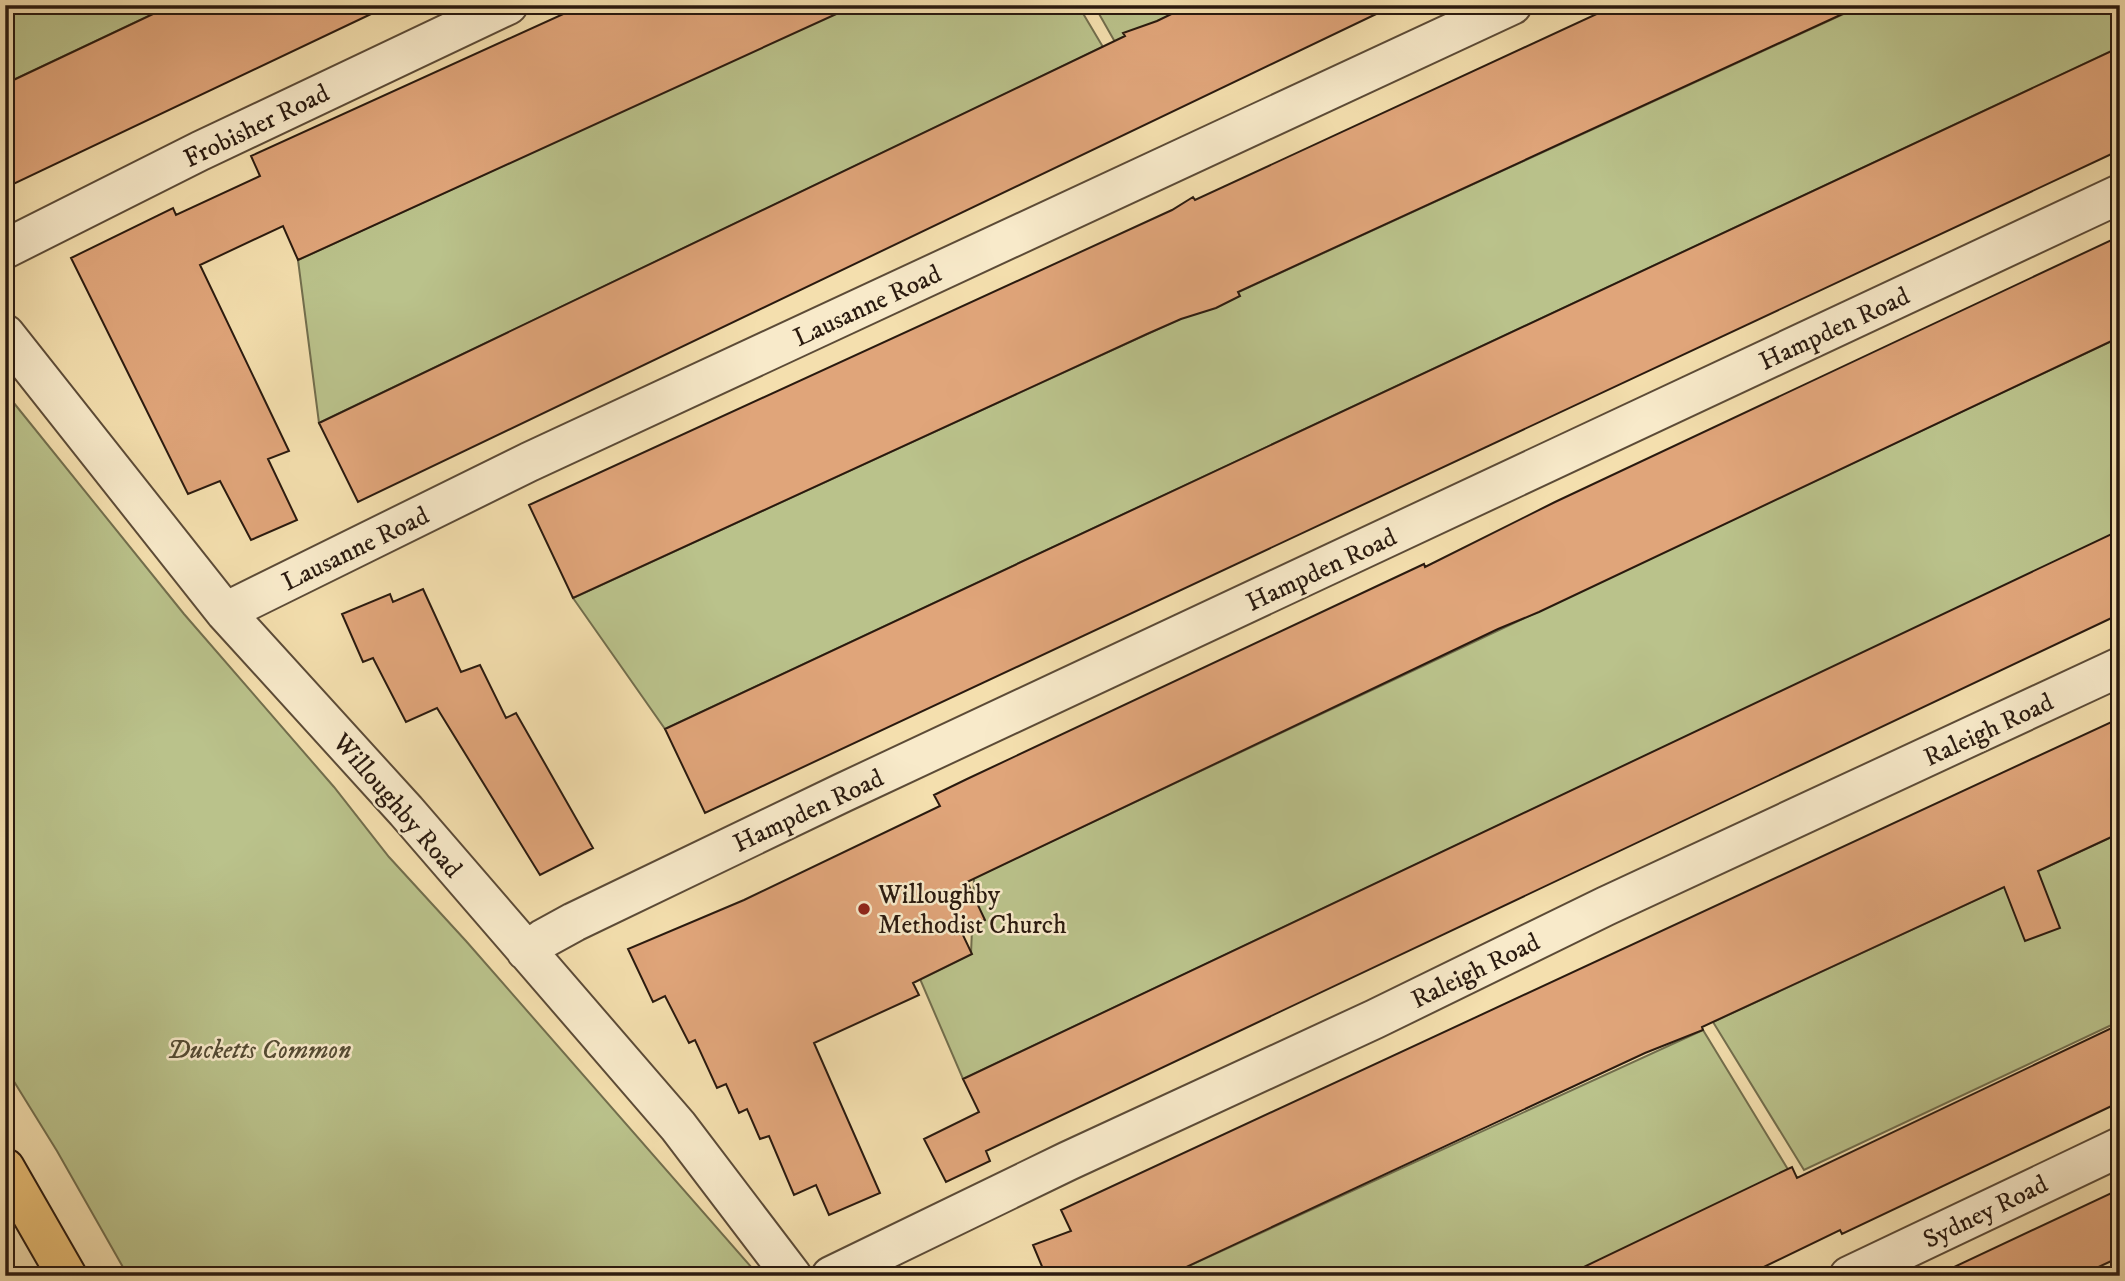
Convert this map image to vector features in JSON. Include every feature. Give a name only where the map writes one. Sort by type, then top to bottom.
[{"type":"main road","points":[[5,1168],[67,1276]]},
{"type":"street","name":"Frobisher Road","points":[[5,248],[212,145],[508,5]]},
{"type":"street","name":"Lausanne Road","points":[[225,612],[529,462],[1184,160],[1512,5]]},
{"type":"street","name":"Hampden Road","points":[[526,951],[574,922],[842,793],[2120,194]]},
{"type":"street","name":"Willoughby Road","points":[[5,334],[225,612],[406,811],[678,1126],[792,1276]]},
{"type":"street","name":"Raleigh Road","points":[[831,1276],[1068,1161],[1375,1019],[1606,906],[2120,667]]},
{"type":"street","name":"Sydney Road","points":[[1849,1276],[2120,1147]]},
{"type":"green space","points":[[5,5],[172,5],[5,84]]},
{"type":"green space","points":[[853,5],[1078,5],[1103,47],[319,423],[298,260]]},
{"type":"green space","points":[[1094,5],[1191,5],[1115,42]]},
{"type":"green space","points":[[1863,5],[2120,5],[2120,47],[665,729],[573,598]]},
{"type":"green space","points":[[2120,337],[2120,531],[963,1079],[920,979],[971,954],[974,878]]},
{"type":"green space","name":"Ducketts Common","points":[[5,392],[184,614],[334,787],[389,857],[466,941],[759,1276],[128,1276],[57,1151],[5,1067]]},
{"type":"green space","points":[[2120,833],[2120,1021],[1804,1170],[1713,1022]]},
{"type":"green space","points":[[1703,1030],[1792,1176],[1579,1276],[1167,1276]]},
{"type":"building","points":[[172,5],[390,5],[5,188],[5,84]]},
{"type":"building","points":[[583,5],[856,5],[298,260],[283,226],[200,265],[289,451],[268,459],[297,520],[251,540],[220,481],[188,494],[71,258],[173,208],[176,215],[260,176],[251,156]]},
{"type":"building","points":[[1190,5],[1395,5],[358,502],[319,423],[1125,36],[1123,33]]},
{"type":"building","points":[[1616,5],[1862,5],[1238,292],[1240,296],[1216,308],[1147,334],[573,598],[529,505],[1172,210],[1193,197],[1195,200]]},
{"type":"building","points":[[2120,47],[2120,150],[705,813],[665,729]]},
{"type":"building","points":[[2120,236],[2120,337],[967,882],[985,920],[961,931],[972,954],[913,983],[919,995],[814,1043],[880,1193],[829,1215],[816,1185],[794,1195],[769,1136],[760,1139],[747,1109],[739,1113],[726,1084],[717,1088],[695,1040],[689,1043],[665,996],[653,1002],[628,949],[744,900],[940,806],[934,795],[967,779],[1424,564],[1425,567],[1555,502]]},
{"type":"building","points":[[2120,530],[2120,614],[986,1151],[990,1161],[946,1182],[924,1139],[979,1112],[963,1079]]},
{"type":"building","points":[[423,589],[461,672],[480,665],[506,718],[516,713],[593,848],[540,875],[437,708],[406,722],[373,658],[363,662],[342,614],[390,594],[393,602]]},
{"type":"building","points":[[2120,718],[2120,833],[2038,871],[2060,928],[2025,941],[2004,887],[1702,1027],[1703,1030],[1645,1053],[1167,1276],[1046,1276],[1033,1245],[1071,1231],[1061,1210]]},
{"type":"building","points":[[2120,1024],[2120,1102],[1842,1234],[1840,1230],[1745,1276],[1565,1276],[1792,1167],[1797,1178]]},
{"type":"building","points":[[2120,1189],[2120,1257],[2079,1276],[1935,1276]]},
{"type":"place","name":"Willoughby Methodist Church","points":[[864,909]]}]
